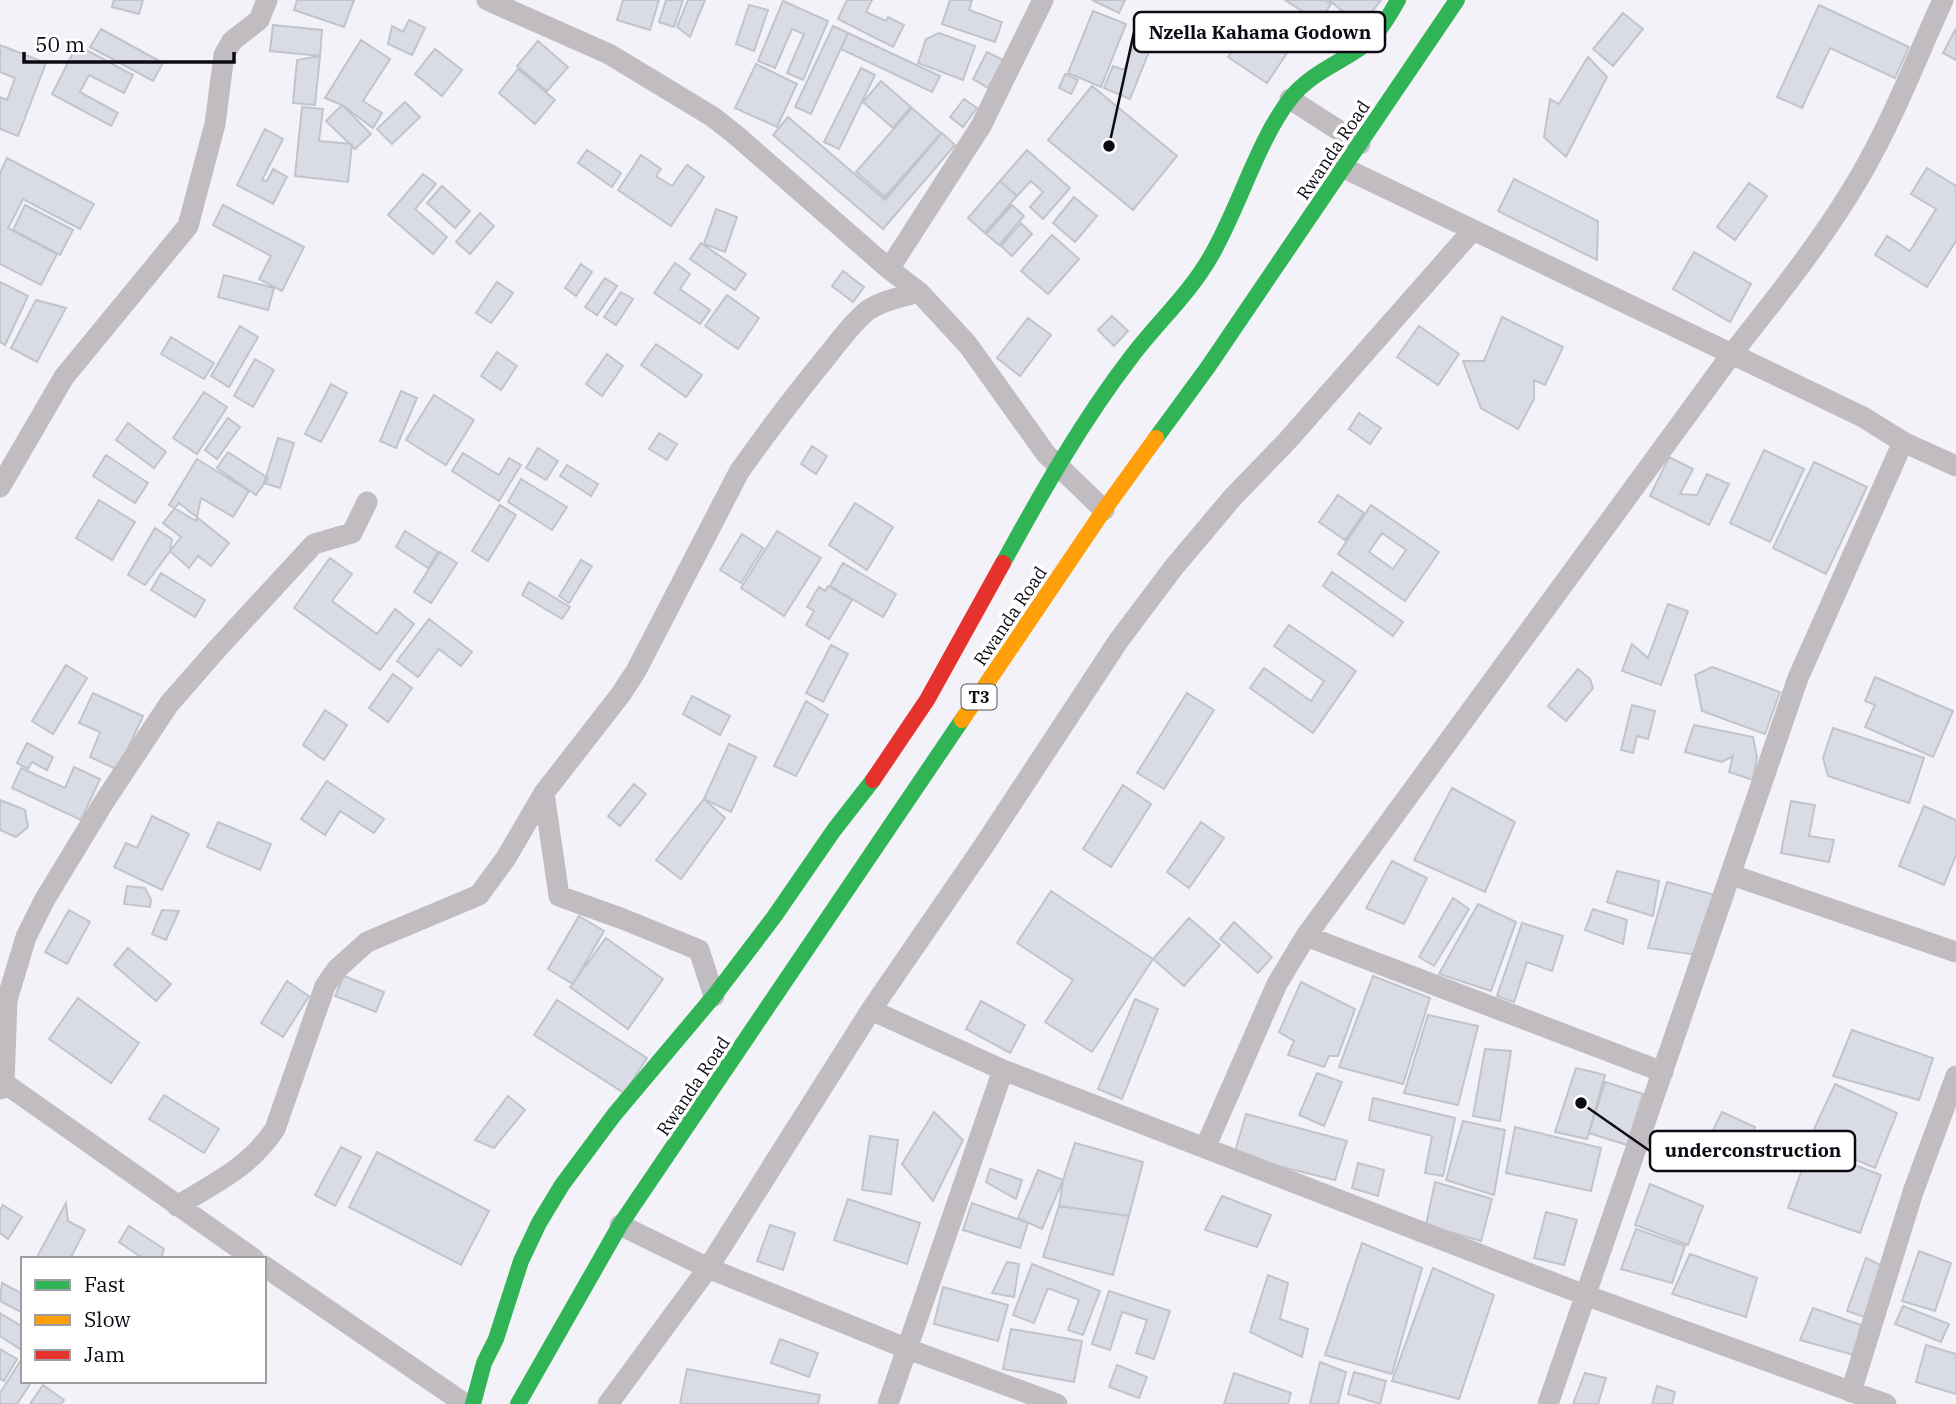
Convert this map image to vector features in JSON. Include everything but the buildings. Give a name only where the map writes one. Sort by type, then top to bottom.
[{"type":"main road","points":[[473,1404],[484,1363],[496,1339],[522,1261],[539,1223],[562,1185],[614,1115],[714,996],[894,751],[927,701],[1057,465],[1132,356],[1192,285],[1212,255],[1271,131],[1290,99],[1313,76],[1365,45],[1386,20],[1398,0]]},
{"type":"main road","name":"Rwanda Road","points":[[518,1404],[620,1225],[743,1048],[1104,510],[1208,367],[1457,0]]},
{"type":"street","points":[[0,487],[64,377],[188,226],[215,124],[224,55],[233,41],[259,20],[267,0]]},
{"type":"street","points":[[486,0],[609,54],[713,117],[919,292],[968,345],[1031,434],[1057,465],[1104,510]]},
{"type":"street","points":[[889,269],[981,126],[1042,0]]},
{"type":"street","points":[[1205,1149],[1277,984],[1306,936],[1731,355],[1805,261],[1859,179],[1880,141],[1943,0]]},
{"type":"street","points":[[1290,99],[1360,144]]},
{"type":"street","points":[[1344,168],[1863,417],[1903,442],[1956,466]]},
{"type":"street","points":[[608,1404],[708,1268],[871,1010],[1119,640],[1174,567],[1233,497],[1321,404],[1472,231]]},
{"type":"street","points":[[177,1206],[246,1164],[275,1129],[325,986],[337,969],[367,942],[478,895],[506,858],[544,793],[636,671],[739,472],[792,400],[849,329],[867,311],[886,301],[919,292]]},
{"type":"street","points":[[1548,1404],[1798,678],[1903,442]]},
{"type":"street","points":[[251,1257],[1,1084],[7,1000],[22,947],[45,899],[104,802],[169,704],[314,544],[352,533],[368,502]]},
{"type":"street","points":[[544,793],[559,896],[699,950],[714,996]]},
{"type":"street","points":[[1732,874],[1956,952]]},
{"type":"street","points":[[1306,936],[1663,1072]]},
{"type":"street","points":[[871,1010],[1003,1070],[1205,1149],[1585,1295],[1886,1404]]},
{"type":"street","points":[[888,1404],[1003,1070]]},
{"type":"street","points":[[1851,1392],[1913,1192],[1956,1076]]},
{"type":"street","points":[[620,1225],[708,1268],[908,1349],[1057,1404]]},
{"type":"street","points":[[266,1267],[465,1404]]},
{"type":"traffic: fast","points":[[1003,563],[1096,406],[1132,356],[1203,270],[1278,116],[1306,83],[1368,42],[1383,25],[1398,0]]},
{"type":"traffic: fast","points":[[1156,438],[1208,367],[1457,0]]},
{"type":"traffic: fast","points":[[518,1404],[620,1225],[962,720]]},
{"type":"traffic: fast","points":[[473,1404],[484,1363],[496,1339],[521,1261],[539,1223],[562,1185],[614,1115],[714,996],[873,780]]},
{"type":"traffic: slow","points":[[962,720],[1156,438]]},
{"type":"traffic: jam","points":[[873,780],[927,700],[1003,563]]},
{"type":"place","name":"Nzella Kahama Godown","points":[[1109,146]]},
{"type":"place","name":"underconstruction","points":[[1581,1103]]}]
